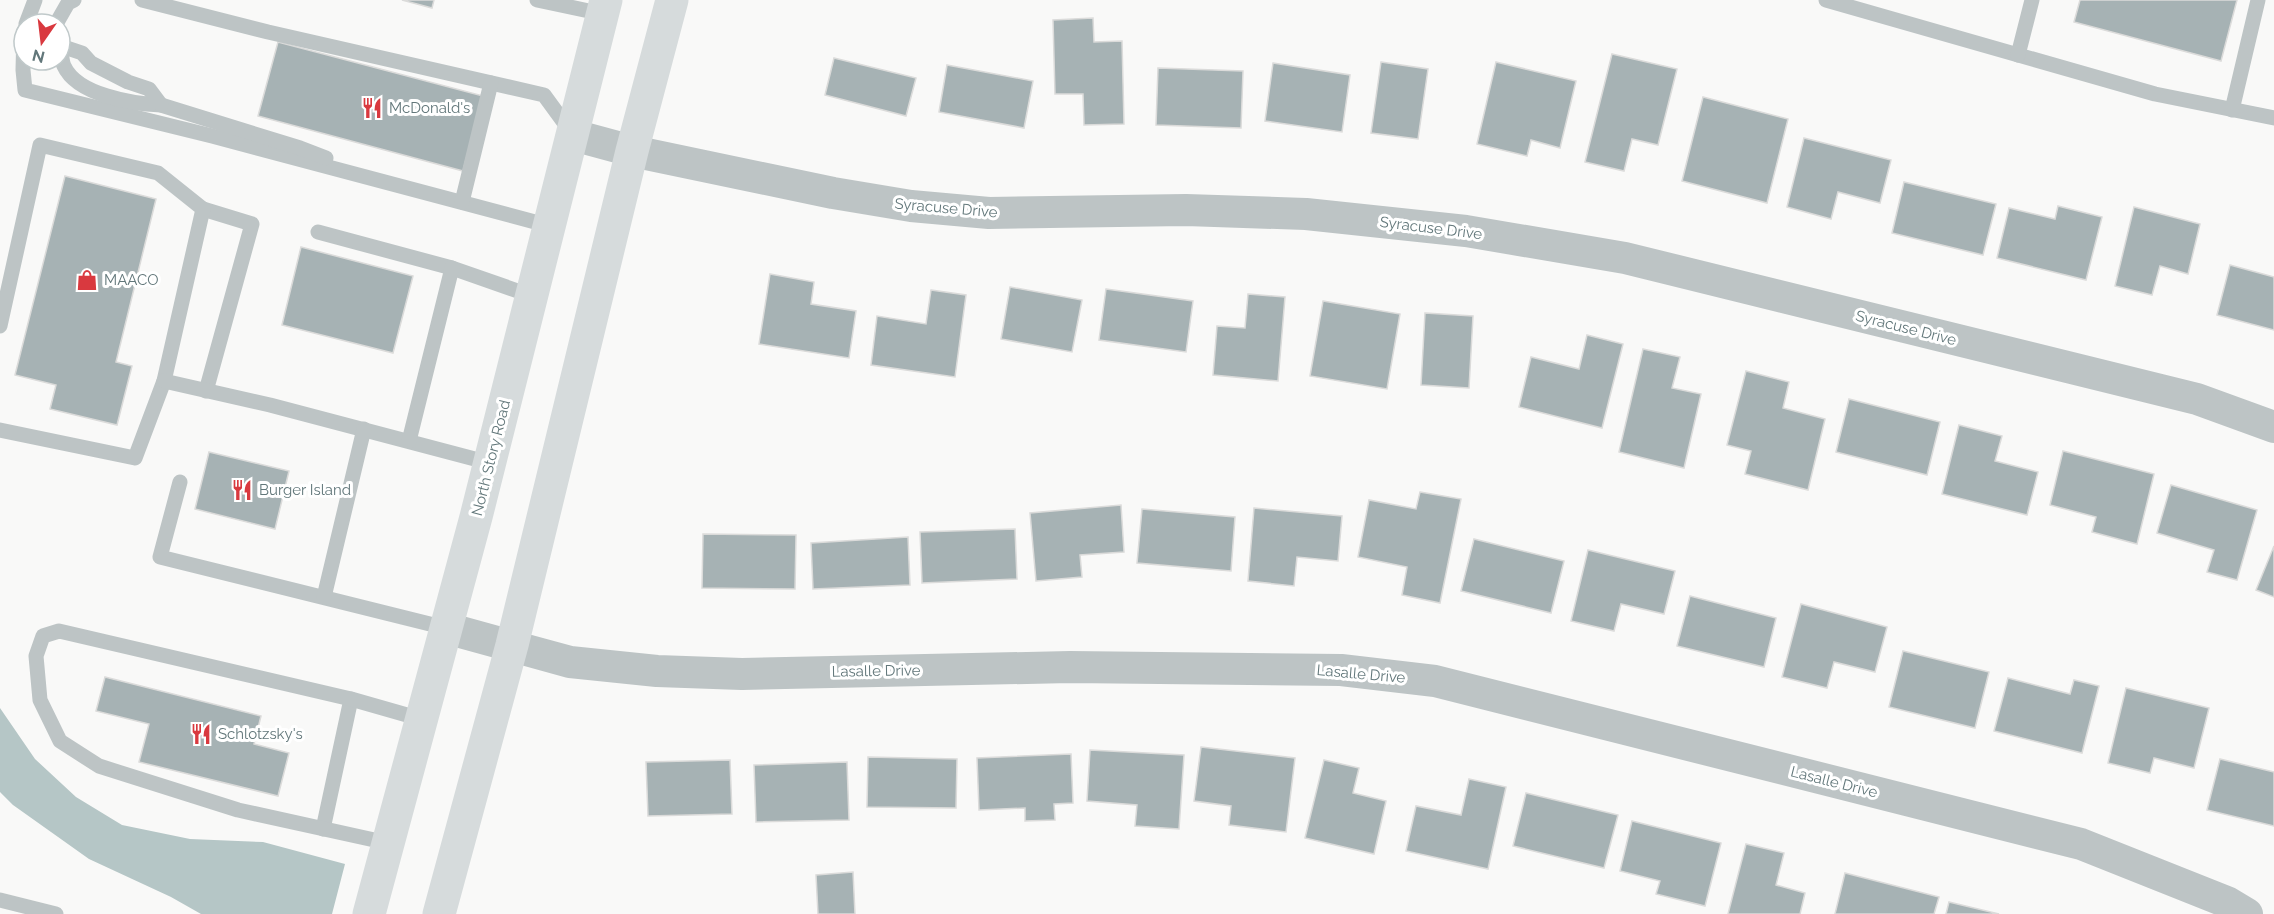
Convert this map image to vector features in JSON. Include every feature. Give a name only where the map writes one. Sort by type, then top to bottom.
[{"type":"main road","points":[[440,914],[512,645],[672,0]]},
{"type":"main road","name":"North Story Road","points":[[369,914],[490,463],[604,7]]},
{"type":"street","name":"Syracuse Drive","points":[[573,135],[633,151],[833,193],[911,206],[989,213],[1186,210],[1306,214],[1466,231],[1636,261],[2197,399],[2274,427]]},
{"type":"street","name":"Lasalle Drive","points":[[446,628],[570,662],[657,671],[742,674],[1070,667],[1341,669],[1435,681],[2082,844],[2228,902],[2247,914]]},
{"type":"lane","points":[[63,12],[68,3],[74,0]]},
{"type":"lane","points":[[142,0],[268,32],[544,95],[573,135]]},
{"type":"lane","points":[[537,0],[604,7]]},
{"type":"lane","points":[[1826,0],[2154,94],[2274,118]]},
{"type":"lane","points":[[2018,55],[2032,0]]},
{"type":"lane","points":[[2232,110],[2258,0]]},
{"type":"lane","points":[[72,49],[82,53],[91,63],[128,82],[149,89],[161,105]]},
{"type":"lane","points":[[23,72],[25,90],[550,226]]},
{"type":"lane","points":[[68,72],[77,82],[92,91],[142,104],[161,105],[300,148],[382,181]]},
{"type":"lane","points":[[462,202],[491,83]]},
{"type":"lane","points":[[0,326],[40,145],[158,173],[203,209],[252,224],[206,391]]},
{"type":"lane","points":[[0,430],[135,458],[164,381],[203,209]]},
{"type":"lane","points":[[318,232],[452,268],[532,296]]},
{"type":"lane","points":[[409,441],[452,268]]},
{"type":"lane","points":[[164,381],[364,429],[490,463]]},
{"type":"lane","points":[[324,597],[364,429]]},
{"type":"lane","points":[[180,482],[160,557],[446,628]]},
{"type":"lane","points":[[388,843],[238,810],[99,766],[60,741],[39,700],[36,656],[44,636],[59,631],[351,699],[421,719]]},
{"type":"lane","points":[[323,829],[351,699]]},
{"type":"lane","points":[[0,900],[56,914]]},
{"type":"shaded area","points":[[0,708],[35,759],[76,797],[122,825],[190,839],[263,842],[345,864],[332,914],[201,914],[171,897],[89,859],[13,805],[0,792]]},
{"type":"building","points":[[402,0],[434,0],[432,8]]},
{"type":"building","points":[[2080,0],[2237,0],[2221,61],[2074,22]]},
{"type":"building","points":[[1093,18],[1094,42],[1122,41],[1124,124],[1084,125],[1083,94],[1055,94],[1053,20]]},
{"type":"building","points":[[278,42],[483,96],[463,171],[258,116]]},
{"type":"building","points":[[1612,54],[1677,69],[1658,145],[1632,139],[1624,171],[1585,162]]},
{"type":"building","points":[[834,58],[916,78],[906,116],[825,95]]},
{"type":"building","points":[[1381,62],[1428,69],[1418,139],[1371,133]]},
{"type":"building","points":[[1496,62],[1576,81],[1560,148],[1531,140],[1527,156],[1477,144]]},
{"type":"building","points":[[1273,63],[1350,75],[1342,132],[1265,121]]},
{"type":"building","points":[[947,65],[1033,81],[1024,128],[939,112]]},
{"type":"building","points":[[1158,68],[1243,71],[1241,128],[1156,125]]},
{"type":"building","points":[[1703,97],[1788,119],[1767,203],[1682,181]]},
{"type":"building","points":[[1804,138],[1891,160],[1880,203],[1838,192],[1831,219],[1787,207]]},
{"type":"building","name":"MAACO","points":[[65,176],[156,199],[116,362],[132,366],[117,425],[50,409],[56,385],[15,375]]},
{"type":"building","points":[[1904,182],[1996,204],[1983,255],[1892,233]]},
{"type":"building","points":[[2058,206],[2102,217],[2086,280],[1997,258],[2009,208],[2055,219]]},
{"type":"building","points":[[2134,207],[2200,224],[2188,274],[2160,266],[2152,295],[2115,286]]},
{"type":"building","points":[[301,247],[413,276],[393,353],[282,325]]},
{"type":"building","points":[[2230,265],[2274,277],[2274,330],[2217,315]]},
{"type":"building","points":[[770,274],[814,282],[811,304],[856,311],[849,358],[759,344]]},
{"type":"building","points":[[1010,287],[1082,300],[1072,352],[1001,339]]},
{"type":"building","points":[[1106,289],[1193,301],[1186,352],[1099,340]]},
{"type":"building","points":[[931,290],[966,295],[955,377],[871,365],[877,316],[926,324]]},
{"type":"building","points":[[1248,294],[1285,297],[1278,381],[1213,375],[1217,326],[1245,328]]},
{"type":"building","points":[[1323,301],[1400,314],[1387,389],[1310,376]]},
{"type":"building","points":[[1425,313],[1473,316],[1469,388],[1421,385]]},
{"type":"building","points":[[1587,335],[1623,344],[1602,428],[1519,407],[1531,357],[1579,369]]},
{"type":"building","points":[[1643,349],[1680,357],[1672,388],[1701,394],[1684,468],[1619,452]]},
{"type":"building","points":[[1746,371],[1789,382],[1783,408],[1825,419],[1808,490],[1745,474],[1751,451],[1727,445]]},
{"type":"building","points":[[1849,399],[1940,422],[1927,475],[1836,452]]},
{"type":"building","points":[[1959,425],[2002,436],[1995,461],[2038,472],[2027,515],[1942,494]]},
{"type":"building","points":[[2063,451],[2154,474],[2137,544],[2092,532],[2096,517],[2050,505]]},
{"type":"building","name":"Burger Island","points":[[209,452],[289,471],[275,529],[195,509]]},
{"type":"building","points":[[2171,485],[2257,510],[2237,580],[2207,572],[2214,550],[2157,533]]},
{"type":"building","points":[[1420,492],[1461,499],[1440,603],[1402,595],[1407,567],[1358,557],[1369,500],[1416,509]]},
{"type":"building","points":[[1121,505],[1124,552],[1080,555],[1082,577],[1036,581],[1030,513]]},
{"type":"building","points":[[1254,508],[1342,516],[1338,561],[1297,557],[1294,586],[1248,581]]},
{"type":"building","points":[[1142,509],[1235,517],[1231,571],[1137,563]]},
{"type":"building","points":[[1015,529],[1017,579],[922,583],[920,532]]},
{"type":"building","points":[[703,534],[796,535],[795,589],[702,588]]},
{"type":"building","points":[[908,537],[910,585],[813,589],[811,543]]},
{"type":"building","points":[[1474,539],[1564,561],[1551,613],[1461,591]]},
{"type":"building","points":[[2274,546],[2274,597],[2256,590]]},
{"type":"building","points":[[1588,550],[1675,571],[1664,614],[1621,604],[1614,631],[1571,621]]},
{"type":"building","points":[[1690,596],[1776,618],[1764,667],[1677,646]]},
{"type":"building","points":[[1801,604],[1887,627],[1875,672],[1834,662],[1827,688],[1782,677]]},
{"type":"building","points":[[1903,651],[1989,672],[1975,728],[1889,707]]},
{"type":"building","name":"Schlotzsky's","points":[[105,677],[261,716],[254,744],[289,753],[278,796],[139,762],[149,724],[96,711]]},
{"type":"building","points":[[2008,678],[2070,694],[2074,680],[2099,686],[2082,753],[1994,731]]},
{"type":"building","points":[[2126,688],[2209,708],[2194,768],[2154,758],[2150,773],[2108,763]]},
{"type":"building","points":[[1201,747],[1295,758],[1286,832],[1229,825],[1231,806],[1194,801]]},
{"type":"building","points":[[1090,750],[1184,755],[1179,829],[1135,826],[1137,805],[1087,801]]},
{"type":"building","points":[[1071,754],[1073,803],[1054,804],[1055,820],[1025,821],[1025,808],[979,810],[977,758]]},
{"type":"building","points":[[868,757],[957,759],[956,808],[867,807]]},
{"type":"building","points":[[2220,759],[2274,772],[2274,826],[2207,810]]},
{"type":"building","points":[[730,760],[732,814],[648,816],[646,762]]},
{"type":"building","points":[[1324,760],[1359,768],[1353,793],[1386,801],[1374,854],[1305,838]]},
{"type":"building","points":[[847,762],[849,820],[756,822],[754,765]]},
{"type":"building","points":[[1469,779],[1506,787],[1488,869],[1406,851],[1416,806],[1461,815]]},
{"type":"building","points":[[1526,793],[1618,815],[1604,868],[1513,846]]},
{"type":"building","points":[[1632,821],[1721,843],[1705,906],[1656,894],[1660,881],[1620,871]]},
{"type":"building","points":[[1746,844],[1784,853],[1776,885],[1805,893],[1800,914],[1728,914]]},
{"type":"building","points":[[853,872],[855,914],[818,914],[816,875]]},
{"type":"building","points":[[1845,873],[1939,897],[1934,914],[1835,914]]},
{"type":"building","points":[[1949,902],[1999,914],[1946,914]]},
{"type":"place","name":"McDonald's","points":[[372,108]]},
{"type":"place","name":"MAACO","points":[[87,280]]},
{"type":"place","name":"Burger Island","points":[[242,490]]},
{"type":"place","name":"Schlotzsky's","points":[[201,734]]}]
